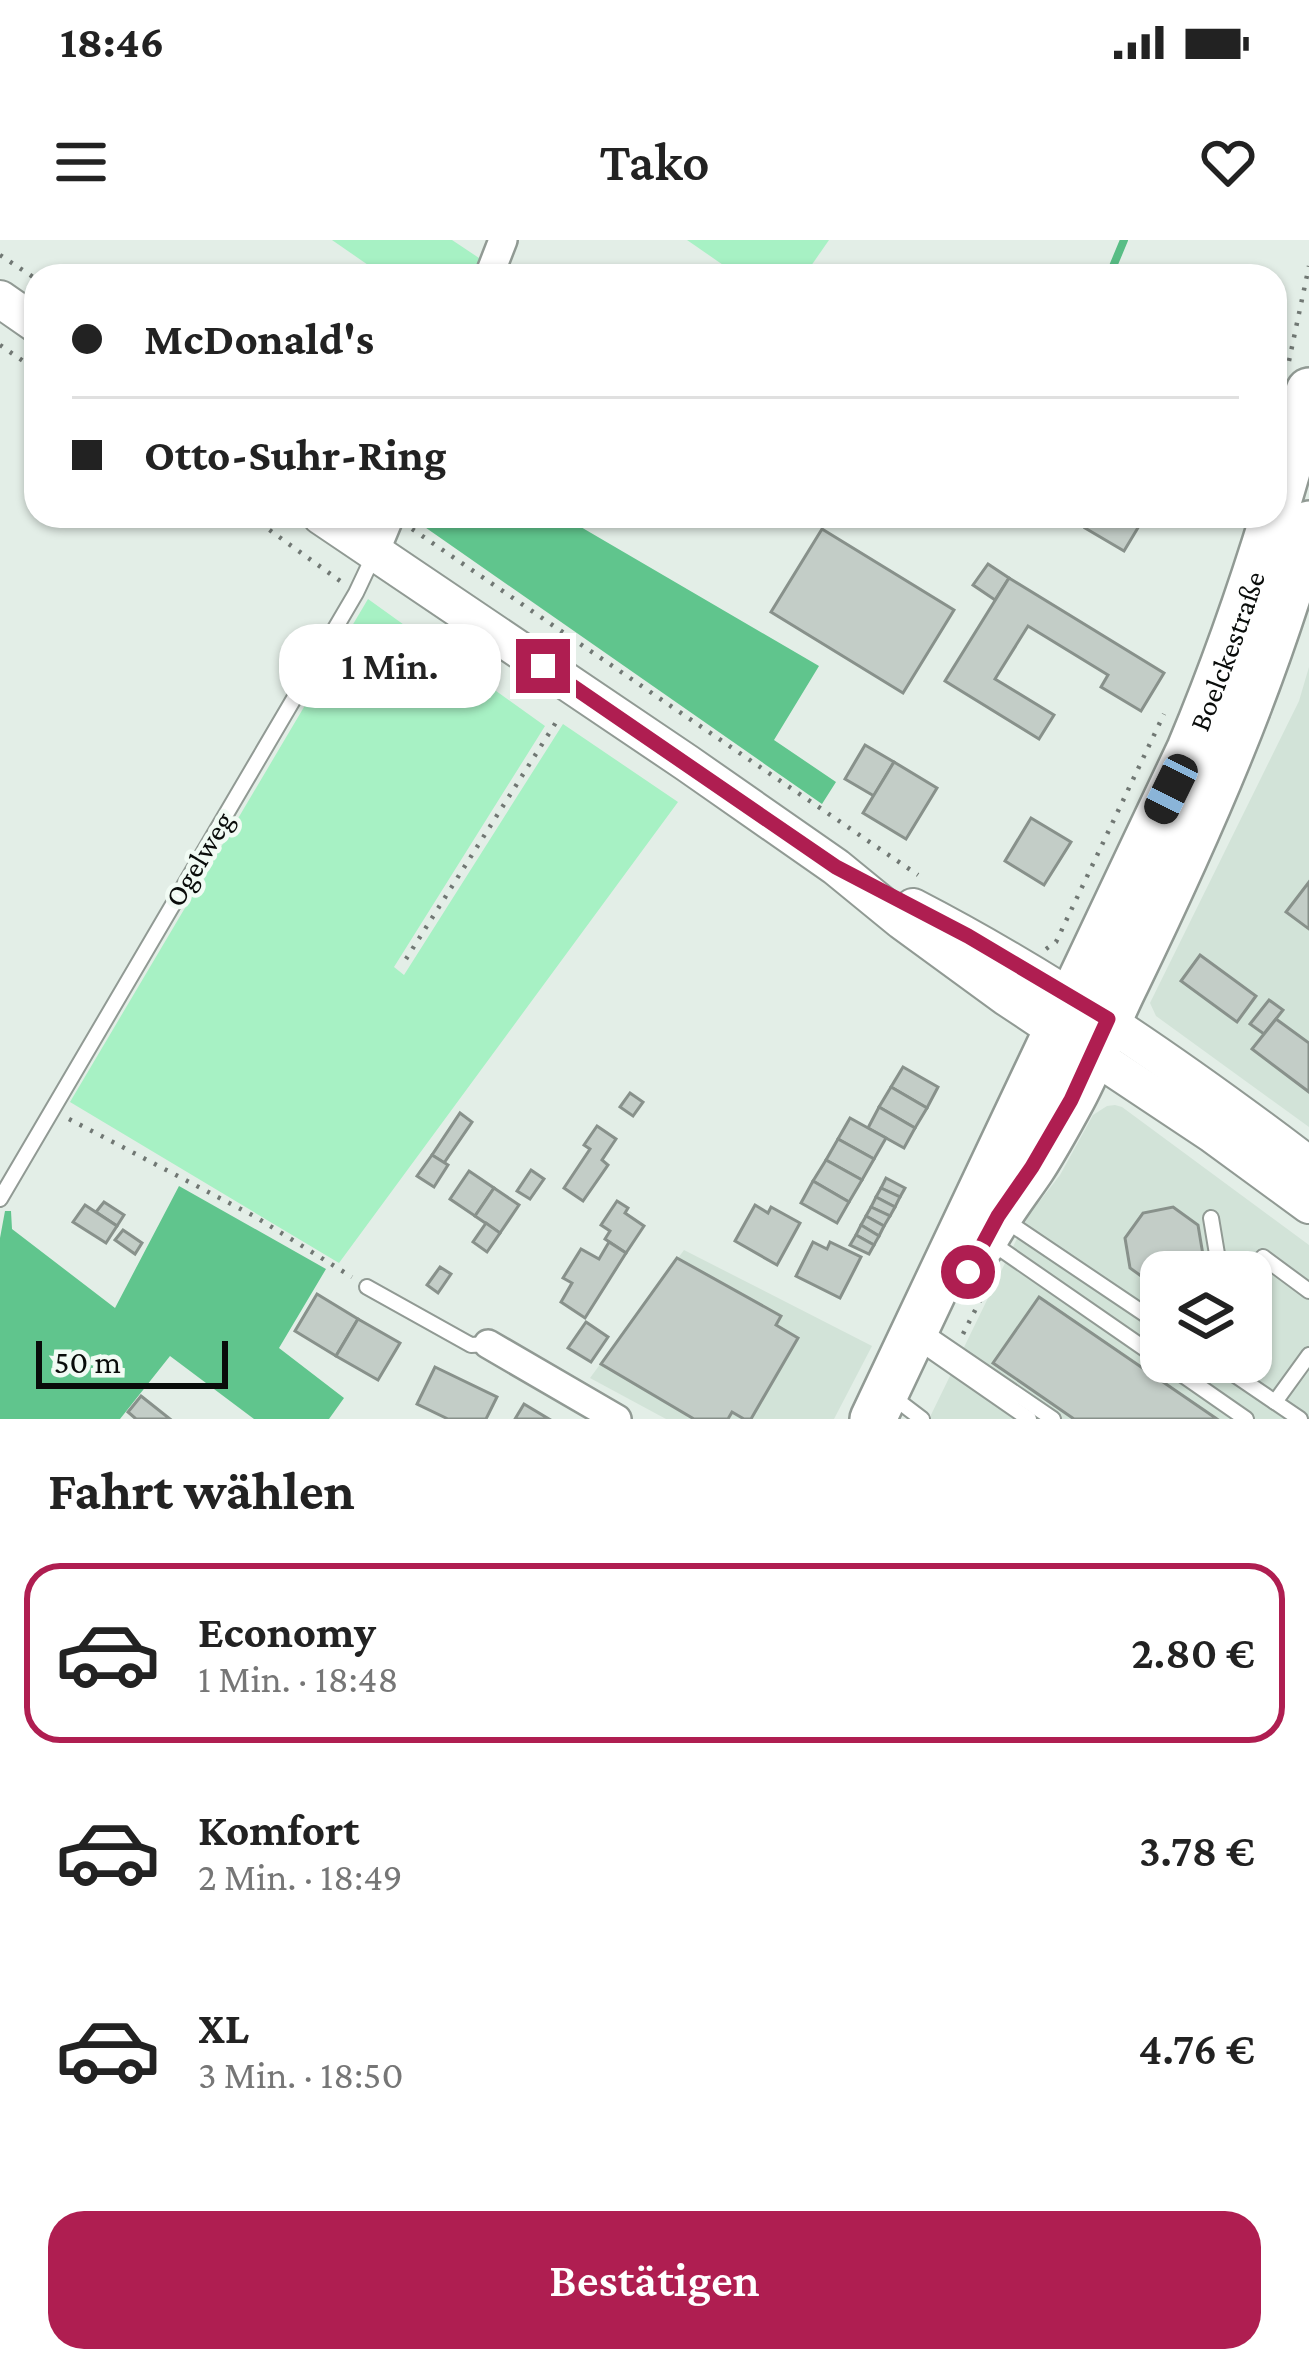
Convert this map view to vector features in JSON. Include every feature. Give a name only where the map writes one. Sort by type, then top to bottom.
[{"type":"main road","name":"Boelckestraße","points":[[1287,454],[1299,375]]},
{"type":"main road","name":"Boelckestraße","points":[[894,1414],[991,1227],[1077,1089],[1082,1025],[1184,862],[1232,754],[1309,524]]},
{"type":"main road","name":"Boelckestraße","points":[[894,1414],[1082,1025],[1219,681],[1271,528]]},
{"type":"street","points":[[339,528],[836,867],[902,921],[1309,1165]]},
{"type":"street","name":"Ogelweg","points":[[375,552],[397,528]]},
{"type":"street","points":[[1082,1025],[1212,1134],[1309,1205]]},
{"type":"street","points":[[488,1344],[617,1419]]},
{"type":"lane","name":"Ogelweg","points":[[0,1199],[356,593],[375,552]]},
{"type":"lane","points":[[1211,1218],[1216,1251]]},
{"type":"lane","points":[[991,1227],[1140,1313]]},
{"type":"lane","points":[[991,1227],[1140,1343]]},
{"type":"lane","points":[[1272,1264],[1309,1291]]},
{"type":"lane","points":[[367,1287],[471,1346],[488,1344]]},
{"type":"lane","points":[[931,1343],[1029,1419]]},
{"type":"lane","points":[[931,1343],[1052,1419]]},
{"type":"lane","points":[[1275,1402],[1309,1354]]},
{"type":"lane","points":[[1194,1383],[1246,1419]]},
{"type":"lane","points":[[1247,1383],[1300,1419]]},
{"type":"path","points":[[1299,375],[1309,266]]},
{"type":"path","points":[[267,528],[356,593]]},
{"type":"path","points":[[409,528],[927,882]]},
{"type":"path","points":[[406,959],[577,689]]},
{"type":"path","points":[[1033,947],[1046,949],[1056,942],[1164,713]]},
{"type":"path","points":[[51,1110],[254,1216],[367,1287]]},
{"type":"shaded area","points":[[1309,667],[1309,1127],[1156,1016],[1150,1003],[1299,701]]},
{"type":"shaded area","points":[[1107,1106],[1122,1107],[1309,1245],[1309,1419],[929,1419],[1028,1216],[1060,1175],[1093,1115]]},
{"type":"shaded area","points":[[684,1250],[872,1346],[834,1419],[666,1419],[590,1378]]},
{"type":"green space","points":[[332,240],[452,240],[482,260],[480,264],[367,264]]},
{"type":"green space","points":[[687,240],[829,240],[812,264],[722,264]]},
{"type":"green space","points":[[426,528],[583,528],[819,666],[774,740],[836,782],[822,804]]},
{"type":"green space","points":[[368,599],[545,726],[394,967],[404,975],[563,724],[678,802],[339,1263],[70,1102]]},
{"type":"green space","points":[[179,1186],[326,1269],[279,1348],[344,1398],[329,1419],[254,1419],[170,1356],[120,1419],[0,1419],[0,1238],[5,1211],[11,1211],[12,1229],[115,1308]]},
{"type":"building","points":[[1085,528],[1138,528],[1124,551]]},
{"type":"building","points":[[822,529],[954,610],[903,693],[771,612]]},
{"type":"building","points":[[988,564],[1009,578],[995,600],[973,585]]},
{"type":"building","points":[[1009,578],[1164,673],[1141,711],[1101,687],[1108,675],[1028,626],[995,679],[1054,715],[1039,739],[945,681]]},
{"type":"building","points":[[865,745],[894,762],[874,796],[845,779]]},
{"type":"building","points":[[894,762],[937,788],[906,839],[863,813]]},
{"type":"building","points":[[1031,818],[1071,842],[1044,885],[1005,861]]},
{"type":"building","points":[[1309,882],[1309,929],[1286,912]]},
{"type":"building","points":[[1200,955],[1256,996],[1237,1022],[1181,981]]},
{"type":"building","points":[[1269,1000],[1283,1010],[1264,1034],[1250,1024]]},
{"type":"building","points":[[1276,1019],[1309,1043],[1309,1092],[1252,1049]]},
{"type":"building","points":[[903,1067],[938,1087],[927,1108],[891,1087]]},
{"type":"building","points":[[891,1087],[927,1108],[915,1128],[879,1107]]},
{"type":"building","points":[[630,1093],[643,1102],[633,1116],[620,1107]]},
{"type":"building","points":[[879,1107],[915,1128],[904,1148],[868,1128]]},
{"type":"building","points":[[460,1113],[472,1122],[444,1163],[432,1155]]},
{"type":"building","points":[[850,1118],[886,1138],[874,1159],[838,1139]]},
{"type":"building","points":[[597,1126],[616,1139],[602,1160],[608,1165],[583,1201],[564,1188],[590,1149],[584,1145]]},
{"type":"building","points":[[838,1139],[874,1159],[862,1180],[826,1160]]},
{"type":"building","points":[[432,1155],[448,1165],[434,1187],[417,1176]]},
{"type":"building","points":[[826,1160],[862,1180],[849,1202],[813,1181]]},
{"type":"building","points":[[531,1170],[544,1179],[530,1199],[517,1191]]},
{"type":"building","points":[[469,1171],[494,1188],[475,1216],[450,1199]]},
{"type":"building","points":[[886,1178],[905,1188],[900,1197],[881,1188]]},
{"type":"building","points":[[813,1181],[849,1202],[837,1223],[801,1203]]},
{"type":"building","points":[[494,1188],[519,1205],[500,1233],[475,1216]]},
{"type":"building","points":[[881,1188],[900,1197],[895,1207],[876,1197]]},
{"type":"building","points":[[876,1197],[895,1207],[890,1216],[871,1207]]},
{"type":"building","points":[[617,1201],[644,1226],[626,1253],[605,1239],[610,1231],[601,1225]]},
{"type":"building","points":[[104,1202],[124,1215],[117,1226],[96,1212]]},
{"type":"building","points":[[85,1205],[117,1226],[106,1243],[73,1222]]},
{"type":"building","points":[[755,1205],[768,1213],[771,1207],[800,1223],[777,1265],[735,1241]]},
{"type":"building","points":[[871,1207],[890,1216],[884,1226],[866,1216]]},
{"type":"building","points":[[1173,1207],[1198,1225],[1202,1251],[1140,1251],[1140,1275],[1130,1268],[1125,1238],[1143,1213]]},
{"type":"building","points":[[866,1216],[884,1226],[879,1236],[861,1225]]},
{"type":"building","points":[[486,1223],[500,1233],[487,1252],[473,1242]]},
{"type":"building","points":[[861,1225],[879,1236],[874,1245],[856,1235]]},
{"type":"building","points":[[123,1230],[142,1243],[135,1254],[115,1240]]},
{"type":"building","points":[[856,1235],[874,1245],[869,1254],[850,1245]]},
{"type":"building","points":[[609,1242],[626,1253],[585,1318],[561,1302],[572,1283],[563,1278],[581,1249],[599,1259]]},
{"type":"building","points":[[813,1242],[827,1249],[830,1242],[861,1257],[840,1298],[796,1276]]},
{"type":"building","points":[[677,1258],[781,1316],[776,1325],[798,1338],[751,1419],[732,1412],[728,1419],[694,1419],[601,1364]]},
{"type":"building","points":[[440,1267],[451,1274],[438,1293],[427,1285]]},
{"type":"building","points":[[317,1294],[358,1319],[336,1356],[295,1331]]},
{"type":"building","points":[[1039,1297],[1140,1366],[1140,1383],[1164,1383],[1217,1419],[1074,1419],[993,1363]]},
{"type":"building","points":[[358,1319],[400,1343],[378,1380],[336,1356]]},
{"type":"building","points":[[586,1322],[608,1337],[591,1362],[568,1348]]},
{"type":"building","points":[[435,1367],[497,1397],[486,1419],[448,1419],[417,1404]]},
{"type":"building","points":[[141,1396],[170,1419],[136,1419],[128,1412]]},
{"type":"building","points":[[524,1404],[549,1419],[515,1419]]},
{"type":"waterway","points":[[1114,264],[1124,240]]},
{"type":"route","points":[[543,666],[836,867],[968,936],[1108,1019],[1071,1100],[968,1272]]}]
